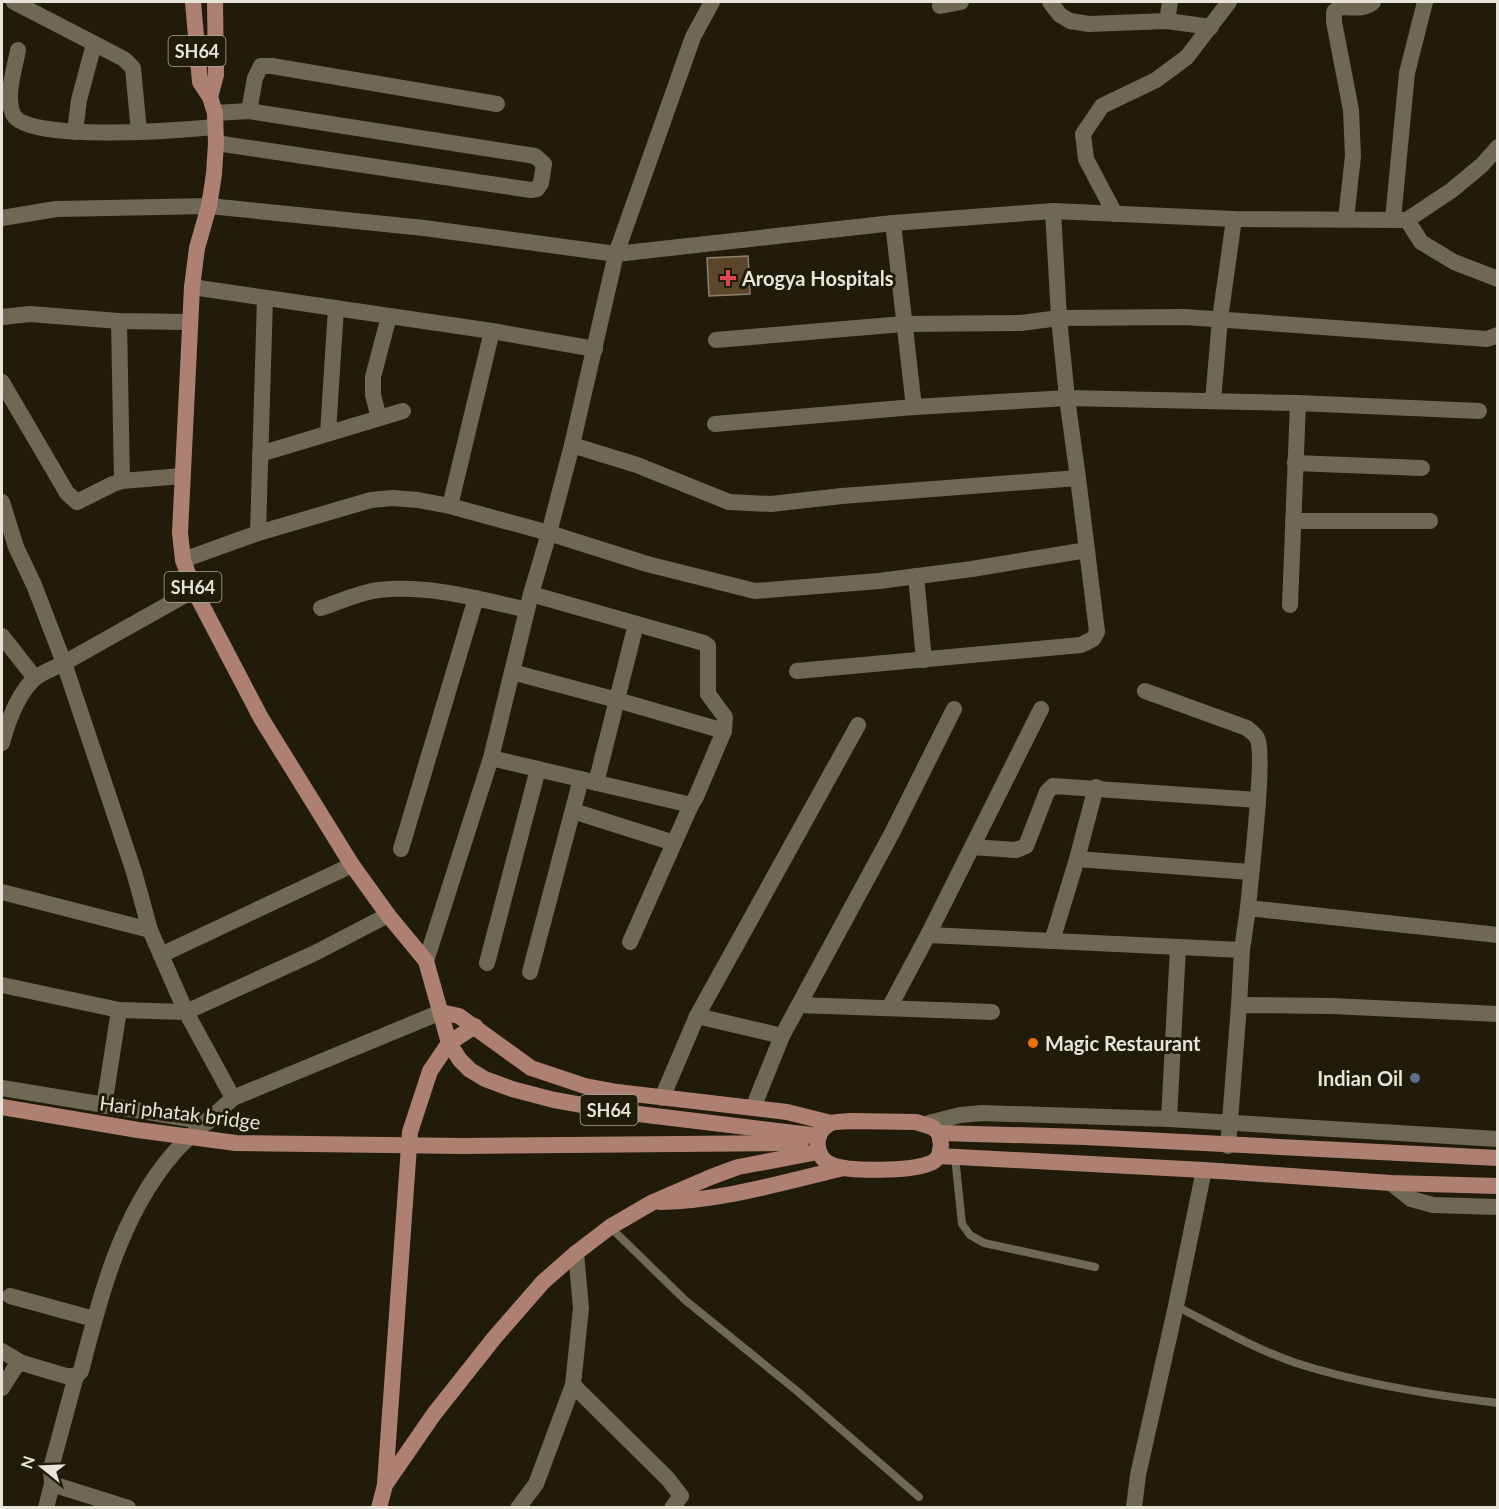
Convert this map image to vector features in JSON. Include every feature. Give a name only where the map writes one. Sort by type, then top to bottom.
[{"type":"main road","name":"SH64","points":[[193,2],[200,82],[214,120]]},
{"type":"main road","name":"SH64","points":[[215,2],[214,174],[197,248],[192,287],[180,533],[183,560],[194,590],[261,718],[352,865],[388,915],[426,961],[449,1043],[470,1070],[484,1079],[554,1100],[818,1143]]},
{"type":"main road","name":"SH64","points":[[441,1012],[459,1016],[531,1068],[585,1086],[662,1098],[787,1112],[831,1123]]},
{"type":"main road","points":[[379,1508],[385,1485],[410,1132],[430,1071],[449,1043],[475,1026]]},
{"type":"main road","name":"Hari phatak bridge","points":[[2,1107],[138,1130],[236,1143],[462,1146],[818,1143]]},
{"type":"main road","points":[[385,1485],[434,1414],[495,1337],[543,1282],[576,1253],[610,1227],[653,1202],[738,1167],[818,1143],[827,1125],[831,1123],[916,1122],[932,1129],[1228,1146],[1497,1158]]},
{"type":"main road","points":[[932,1129],[947,1157]]},
{"type":"main road","points":[[818,1143],[831,1165],[845,1168],[915,1167],[947,1157],[1204,1170],[1390,1183],[1497,1186]]},
{"type":"main road","points":[[653,1202],[684,1202],[719,1196],[845,1168]]},
{"type":"street","points":[[14,2],[124,59],[133,68],[139,132]]},
{"type":"street","points":[[426,961],[491,758],[529,602],[572,445],[616,254],[693,38],[712,2]]},
{"type":"street","points":[[940,6],[961,2]]},
{"type":"street","points":[[1050,2],[1060,15],[1070,21],[1089,24],[1167,21],[1211,27]]},
{"type":"street","points":[[1167,21],[1170,2]]},
{"type":"street","points":[[1115,214],[1086,159],[1083,134],[1102,105],[1156,80],[1187,57],[1229,2]]},
{"type":"street","points":[[1346,219],[1353,156],[1351,110],[1334,12],[1340,7],[1360,8],[1370,6],[1373,2]]},
{"type":"street","points":[[1425,2],[1407,73],[1400,220],[1421,242],[1454,262],[1497,279]]},
{"type":"street","points":[[75,132],[79,100],[94,44]]},
{"type":"street","points":[[18,50],[10,94],[12,113],[19,122],[28,126],[75,132],[139,132],[214,120],[249,111],[535,156],[544,164],[541,183],[537,189],[531,190],[214,120]]},
{"type":"street","points":[[249,111],[255,78],[261,66],[497,104]]},
{"type":"street","points":[[2,218],[56,209],[208,206],[424,228],[616,254],[892,223],[1053,211],[1234,219],[1400,220],[1452,190],[1482,165],[1497,147]]},
{"type":"street","points":[[797,672],[1081,645],[1093,639],[1097,632],[1067,398],[1059,318],[1053,211]]},
{"type":"street","points":[[1213,401],[1220,319],[1234,219]]},
{"type":"street","points":[[892,223],[914,407]]},
{"type":"street","points":[[192,287],[492,331],[595,349]]},
{"type":"street","points":[[258,532],[265,298]]},
{"type":"street","points":[[328,434],[336,308]]},
{"type":"street","points":[[2,317],[30,314],[119,321],[189,322]]},
{"type":"street","points":[[378,418],[373,395],[373,377],[389,316]]},
{"type":"street","points":[[716,340],[903,324],[1021,322],[1059,318],[1185,317],[1487,339],[1497,335]]},
{"type":"street","points":[[119,321],[123,481]]},
{"type":"street","points":[[450,506],[492,331]]},
{"type":"street","points":[[2,382],[72,499],[77,502],[83,501],[112,484],[123,481],[182,476]]},
{"type":"street","points":[[716,424],[914,407],[1067,398],[1298,403],[1479,411]]},
{"type":"street","points":[[1290,605],[1298,403]]},
{"type":"street","points":[[260,453],[403,411]]},
{"type":"street","points":[[572,445],[636,465],[729,502],[771,504],[865,494],[1078,478]]},
{"type":"street","points":[[1295,463],[1422,468]]},
{"type":"street","points":[[183,560],[258,532],[371,500],[392,498],[450,506],[549,533],[647,564],[755,591],[916,576],[1087,550]]},
{"type":"street","points":[[2,502],[16,547],[34,585],[64,663],[134,872],[150,930],[186,1012],[233,1098]]},
{"type":"street","points":[[1293,521],[1430,521]]},
{"type":"street","points":[[916,576],[924,660]]},
{"type":"street","points":[[321,608],[378,590],[412,589],[476,598],[529,602],[636,624],[708,646],[706,681],[708,694],[725,717],[724,731],[630,942]]},
{"type":"street","points":[[2,743],[8,722],[19,699],[35,678],[194,590]]},
{"type":"street","points":[[401,849],[476,598]]},
{"type":"street","points":[[530,972],[573,811],[588,781],[617,700],[636,624]]},
{"type":"street","points":[[2,636],[35,678]]},
{"type":"street","points":[[512,672],[724,731]]},
{"type":"street","points":[[1145,691],[1247,728],[1257,738],[1260,750],[1258,800],[1242,950],[1228,1146]]},
{"type":"street","points":[[753,1108],[782,1036],[892,833],[954,709]]},
{"type":"street","points":[[889,1008],[1041,709]]},
{"type":"street","points":[[662,1098],[697,1016],[858,725]]},
{"type":"street","points":[[491,758],[691,805]]},
{"type":"street","points":[[487,963],[538,769]]},
{"type":"street","points":[[972,847],[1016,850],[1026,846],[1050,788],[1056,785],[1258,800]]},
{"type":"street","points":[[1052,941],[1096,787]]},
{"type":"street","points":[[573,811],[674,843]]},
{"type":"street","points":[[1077,859],[1250,872]]},
{"type":"street","points":[[161,955],[352,865]]},
{"type":"street","points":[[2,892],[150,930]]},
{"type":"street","points":[[1248,908],[1497,934]]},
{"type":"street","points":[[2,985],[119,1010],[186,1012],[315,953],[388,915]]},
{"type":"street","points":[[928,935],[1242,950]]},
{"type":"street","points":[[1169,1119],[1178,947]]},
{"type":"street","points":[[799,1005],[992,1012]]},
{"type":"street","points":[[1239,1005],[1343,1006],[1497,1014]]},
{"type":"street","points":[[104,1106],[119,1010]]},
{"type":"street","points":[[46,1508],[51,1484],[51,1468],[76,1376],[81,1371],[94,1319],[120,1243],[141,1200],[172,1155],[233,1098],[441,1012]]},
{"type":"street","points":[[697,1016],[782,1036]]},
{"type":"street","points":[[2,1088],[207,1122]]},
{"type":"street","points":[[932,1129],[960,1115],[982,1113],[1169,1119],[1497,1138]]},
{"type":"street","points":[[1134,1508],[1138,1475],[1204,1170]]},
{"type":"street","points":[[1390,1183],[1411,1199],[1433,1205],[1497,1207]]},
{"type":"street","points":[[518,1508],[536,1484],[573,1385],[581,1308],[576,1253]]},
{"type":"street","points":[[10,1296],[94,1319]]},
{"type":"street","points":[[2,1351],[22,1363],[66,1376],[76,1376]]},
{"type":"street","points":[[2,1388],[16,1366],[22,1363]]},
{"type":"street","points":[[573,1385],[668,1479],[681,1496],[672,1508]]},
{"type":"street","points":[[51,1484],[128,1508]]},
{"type":"lane","points":[[947,1157],[962,1224],[970,1235],[984,1243],[1095,1267]]},
{"type":"lane","points":[[610,1227],[685,1299],[798,1391],[919,1497]]},
{"type":"lane","points":[[1176,1306],[1296,1363],[1372,1383],[1453,1398],[1497,1403]]},
{"type":"building","points":[[748,256],[750,294],[709,296],[707,258]]},
{"type":"place","name":"Arogya Hospitals","points":[[728,278]]},
{"type":"place","name":"Magic Restaurant","points":[[1033,1043]]},
{"type":"place","name":"Indian Oil","points":[[1415,1078]]}]
